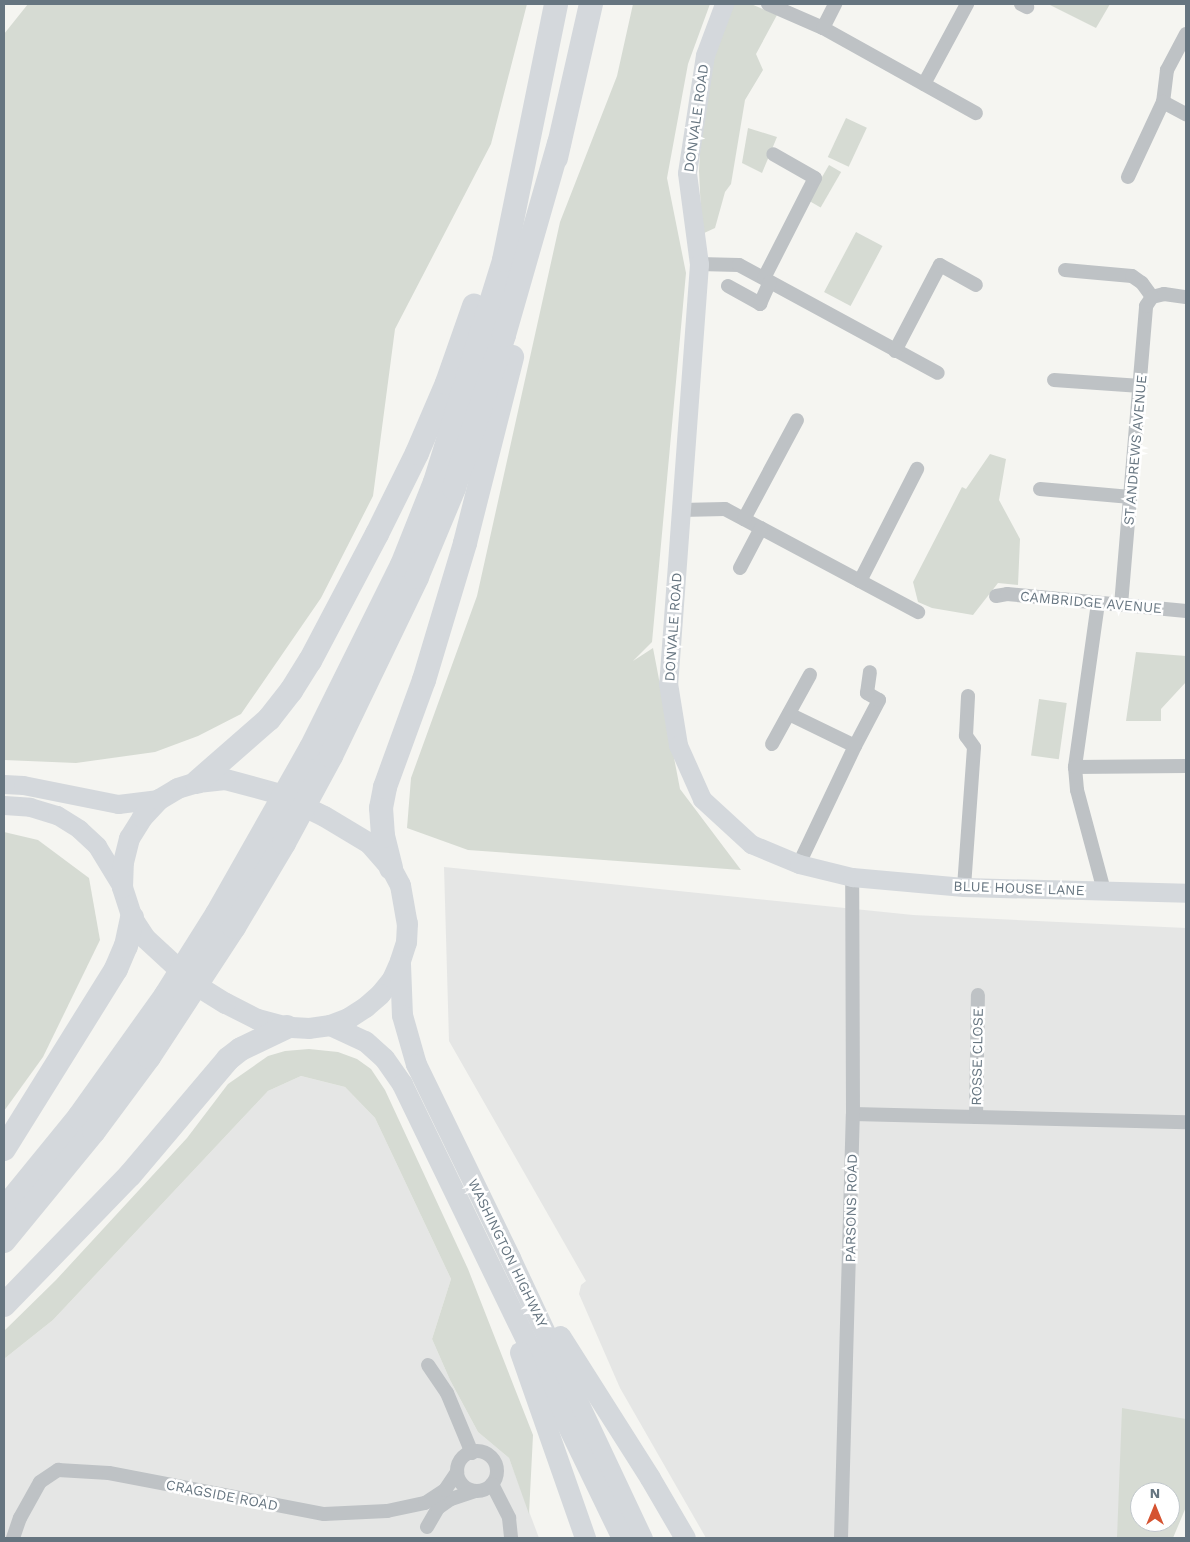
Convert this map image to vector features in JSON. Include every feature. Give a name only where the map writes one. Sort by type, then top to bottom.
[{"type":"highway","points":[[4,1208],[173,1002],[259,885],[321,752],[402,565],[435,482],[504,260],[555,4]]},
{"type":"highway","points":[[197,782],[268,719],[291,691],[310,661],[417,453],[447,383],[483,278],[555,4]]},
{"type":"highway","points":[[391,868],[382,836],[381,808],[385,787],[424,680],[465,543],[509,369],[591,4]]},
{"type":"highway","points":[[321,752],[417,577],[454,488],[504,335],[559,142]]},
{"type":"highway","points":[[4,1149],[116,969],[126,946],[132,918]]},
{"type":"highway","points":[[4,1241],[94,1131],[149,1057],[173,1002]]},
{"type":"highway","points":[[4,1306],[130,1175],[228,1059],[241,1049],[287,1027]]},
{"type":"main road","points":[[225,780],[277,793],[301,804],[369,843],[391,868],[400,885],[407,923],[406,942],[392,979],[372,1001],[348,1018],[330,1025],[309,1028],[287,1027],[257,1019],[225,1003],[196,985],[145,938],[132,918],[122,887],[123,862],[129,838],[142,817],[159,799],[177,788],[197,782],[225,780]]},
{"type":"main road","name":"WASHINGTON HIGHWAY","points":[[400,961],[402,1016],[416,1064],[642,1538]]},
{"type":"main road","name":"WASHINGTON HIGHWAY","points":[[330,1025],[365,1041],[384,1058],[402,1084],[622,1538]]},
{"type":"main road","points":[[510,1258],[645,1470],[685,1538]]},
{"type":"main road","points":[[490,1266],[585,1538]]},
{"type":"street","name":"DONVALE ROAD","points":[[724,4],[705,55],[687,173],[699,264],[668,683],[678,745],[702,800],[751,844],[799,864],[852,877]]},
{"type":"street","points":[[768,4],[823,28],[976,113]]},
{"type":"street","points":[[823,28],[835,4]]},
{"type":"street","points":[[924,84],[968,4]]},
{"type":"street","points":[[1128,177],[1163,102],[1167,70],[1186,34]]},
{"type":"street","points":[[1163,102],[1186,114]]},
{"type":"street","points":[[728,286],[760,304],[767,280],[815,178],[773,154]]},
{"type":"street","points":[[699,264],[740,266],[938,373]]},
{"type":"street","points":[[895,351],[940,265],[976,284]]},
{"type":"street","points":[[1065,270],[1132,276],[1142,283],[1152,297],[1164,294],[1186,296]]},
{"type":"street","name":"ST ANDREWS AVENUE","points":[[1121,605],[1141,386],[1146,306],[1152,297]]},
{"type":"street","points":[[1054,380],[1141,386]]},
{"type":"street","points":[[744,519],[797,420]]},
{"type":"street","points":[[860,581],[917,469]]},
{"type":"street","points":[[1040,490],[1130,496]]},
{"type":"street","points":[[681,510],[725,509],[918,612]]},
{"type":"street","points":[[740,568],[761,528]]},
{"type":"street","name":"CAMBRIDGE AVENUE","points":[[996,596],[1007,594],[1186,611]]},
{"type":"street","points":[[1098,603],[1075,767],[1077,790],[1104,891]]},
{"type":"street","points":[[799,864],[879,700],[867,693],[870,672]]},
{"type":"street","points":[[772,744],[810,675]]},
{"type":"street","points":[[964,887],[974,747],[966,736],[968,696]]},
{"type":"street","points":[[789,714],[855,746]]},
{"type":"street","points":[[1075,767],[1186,766]]},
{"type":"street","points":[[4,784],[23,785],[118,804],[159,799]]},
{"type":"street","points":[[4,805],[30,807],[57,815],[79,829],[97,846],[122,887]]},
{"type":"street","name":"BLUE HOUSE LANE","points":[[852,877],[964,887],[1186,893]]},
{"type":"street","name":"PARSONS ROAD","points":[[841,1538],[854,1114],[852,877]]},
{"type":"street","name":"ROSSE CLOSE","points":[[854,1114],[976,1118],[978,995]]},
{"type":"street","points":[[976,1118],[1186,1122]]},
{"type":"street","points":[[428,1366],[447,1394],[472,1453]]},
{"type":"street","points":[[484,1452],[493,1459],[497,1473],[492,1484],[476,1491],[464,1486],[457,1472],[461,1460],[472,1453],[484,1452]]},
{"type":"street","name":"CRAGSIDE ROAD","points":[[13,1538],[20,1518],[40,1482],[58,1470],[109,1473],[324,1514],[387,1511],[432,1506],[476,1491]]},
{"type":"street","name":"CRAGSIDE ROAD","points":[[432,1506],[457,1472]]},
{"type":"street","points":[[492,1484],[509,1518],[511,1538]]},
{"type":"shaded area","points":[[28,4],[527,4],[491,144],[395,329],[373,496],[321,598],[241,714],[198,736],[155,752],[76,763],[4,760],[4,34]]},
{"type":"shaded area","points":[[633,4],[710,4],[688,64],[667,178],[686,273],[652,642],[633,661],[653,648],[680,789],[741,870],[468,850],[407,828],[411,778],[477,596],[560,222],[617,76]]},
{"type":"shaded area","points":[[730,4],[751,4],[777,15],[756,54],[763,70],[745,100],[731,184],[725,192],[715,228],[702,234],[699,171],[701,132],[712,58]]},
{"type":"shaded area","points":[[1048,4],[1110,4],[1096,28]]},
{"type":"shaded area","points":[[846,118],[867,128],[849,167],[828,157]]},
{"type":"shaded area","points":[[748,128],[777,137],[762,173],[742,163]]},
{"type":"shaded area","points":[[829,165],[841,172],[821,208],[808,201]]},
{"type":"shaded area","points":[[856,232],[882,246],[851,306],[824,292]]},
{"type":"shaded area","points":[[990,454],[1006,459],[999,500],[1020,539],[1018,585],[998,583],[973,615],[932,608],[918,602],[913,582],[962,487],[966,489]]},
{"type":"shaded area","points":[[1136,652],[1186,656],[1186,682],[1161,709],[1161,721],[1126,721]]},
{"type":"shaded area","points":[[1039,699],[1067,703],[1059,759],[1031,755]]},
{"type":"shaded area","points":[[4,832],[38,840],[89,878],[100,940],[43,1057],[4,1111]]},
{"type":"shaded area","points":[[444,867],[913,915],[1186,928],[1186,1445],[1173,1482],[1130,1482],[1130,1532],[1151,1532],[1158,1538],[706,1538],[620,1388],[579,1294],[581,1285],[586,1281],[449,1041]]},
{"type":"shaded area","points":[[309,1049],[338,1052],[357,1059],[371,1069],[385,1090],[468,1269],[533,1435],[529,1514],[509,1458],[478,1432],[450,1380],[432,1339],[451,1279],[375,1118],[345,1087],[301,1076],[268,1091],[53,1320],[4,1359],[4,1331],[56,1280],[187,1138],[228,1084],[268,1056],[285,1051]]},
{"type":"shaded area","points":[[301,1076],[345,1087],[375,1118],[451,1279],[432,1339],[450,1380],[478,1432],[509,1458],[539,1538],[4,1538],[4,1359],[53,1320],[268,1091]]},
{"type":"shaded area","points":[[1122,1408],[1186,1419],[1186,1507],[1180,1521],[1180,1482],[1130,1482],[1130,1532],[1176,1532],[1173,1538],[1117,1538]]}]
